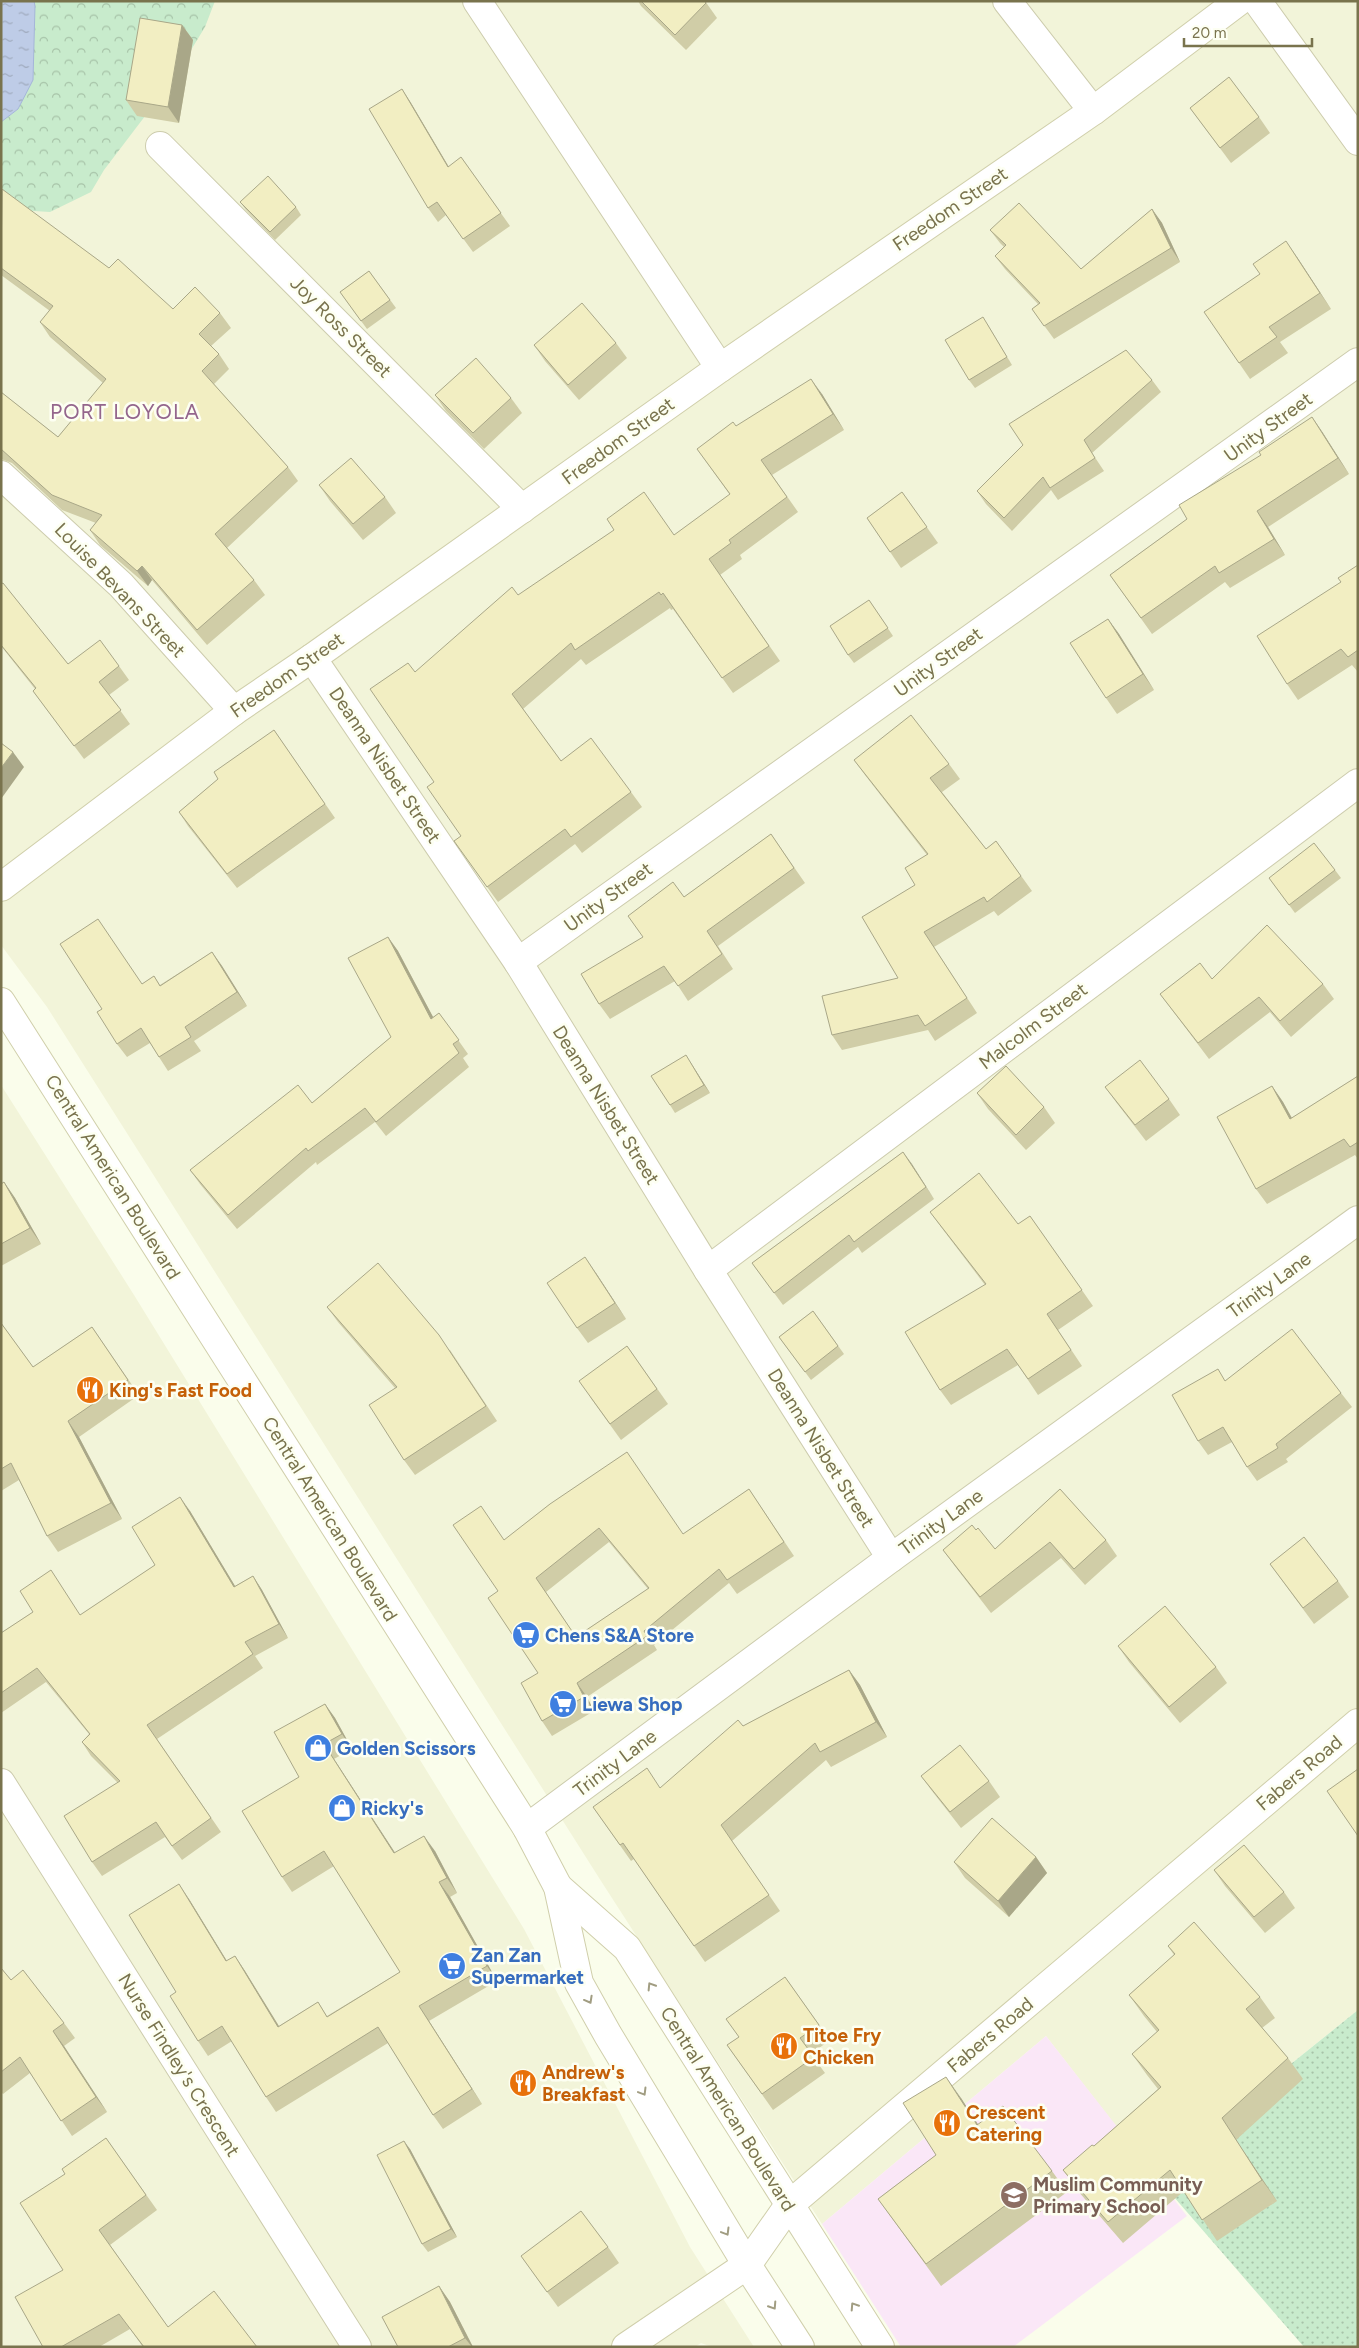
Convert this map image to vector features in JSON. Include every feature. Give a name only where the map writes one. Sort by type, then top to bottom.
[{"type":"street","points":[[477,1],[720,368]]},
{"type":"street","points":[[1007,1],[1093,111]]},
{"type":"street","name":"Freedom Street","points":[[1,887],[234,711],[312,658],[720,368],[1093,111],[1239,1]]},
{"type":"street","points":[[1257,1],[1358,141]]},
{"type":"street","name":"Joy Ross Street","points":[[160,146],[522,509]]},
{"type":"street","name":"Unity Street","points":[[518,962],[1358,362]]},
{"type":"street","name":"Louise Bevans Street","points":[[1,475],[121,585],[234,711]]},
{"type":"street","name":"Deanna Nisbet Street","points":[[312,658],[518,962],[708,1270],[891,1558]]},
{"type":"street","name":"Malcolm Street","points":[[708,1270],[1358,782]]},
{"type":"street","name":"Central American Boulevard","points":[[1,1002],[527,1828],[558,1887],[579,1983],[608,2036],[746,2265],[800,2347]]},
{"type":"street","name":"Trinity Lane","points":[[527,1828],[891,1558],[1358,1220]]},
{"type":"street","name":"Fabers Road","points":[[626,2347],[746,2265],[789,2205],[1358,1723]]},
{"type":"street","name":"Nurse Findley's Crescent","points":[[1,1783],[358,2347]]},
{"type":"street","name":"Central American Boulevard","points":[[558,1887],[627,1948],[880,2347]]},
{"type":"shaded area","points":[[1,1],[1358,1],[1358,2010],[1153,2174],[1046,2036],[822,2224],[601,1881],[47,1007],[1,945]]},
{"type":"shaded area","points":[[1,1085],[134,1295],[524,1929],[690,2247],[754,2347],[712,2347],[701,2343],[695,2347],[1,2347]]},
{"type":"shaded area","name":"Muslim Community Primary School","points":[[1046,2036],[1187,2216],[1013,2347],[901,2347],[822,2224]]},
{"type":"green space","points":[[34,1],[215,1],[205,27],[174,78],[104,170],[91,192],[50,212],[1,209],[1,122],[18,109]]},
{"type":"green space","points":[[1358,2010],[1358,2347],[1304,2347],[1154,2174]]},
{"type":"water","points":[[1,1],[34,1],[35,6],[33,80],[18,109],[1,122]]},
{"type":"building","points":[[641,1],[705,1],[706,3],[675,35]]},
{"type":"building","points":[[140,18],[182,25],[168,107],[126,100]]},
{"type":"building","points":[[1229,77],[1259,117],[1220,148],[1190,108]]},
{"type":"building","points":[[402,89],[448,167],[461,157],[501,213],[463,239],[437,202],[428,208],[369,109]]},
{"type":"building","points":[[268,176],[296,207],[270,232],[240,202]]},
{"type":"building","points":[[2,189],[109,268],[118,259],[173,309],[195,287],[220,313],[199,334],[219,354],[202,371],[288,467],[215,534],[254,580],[197,630],[142,566],[137,571],[90,530],[102,515],[52,495],[1,449],[1,392],[58,437],[106,379],[40,322],[53,306],[1,268]]},
{"type":"building","points":[[1019,203],[1081,269],[1152,209],[1171,248],[1044,326],[1032,309],[1040,303],[995,256],[1006,245],[990,230]]},
{"type":"building","points":[[1286,241],[1320,293],[1269,327],[1277,337],[1239,363],[1204,312],[1260,274],[1253,264]]},
{"type":"building","points":[[369,271],[390,300],[361,321],[340,292]]},
{"type":"building","points":[[582,303],[616,343],[568,385],[534,345]]},
{"type":"building","points":[[983,317],[1007,357],[969,380],[945,340]]},
{"type":"building","points":[[1126,350],[1152,380],[1084,440],[1095,458],[1050,488],[1043,477],[1004,518],[977,491],[1023,445],[1009,424]]},
{"type":"building","points":[[476,358],[511,398],[473,433],[435,395]]},
{"type":"building","points":[[811,379],[833,414],[761,460],[787,497],[729,540],[731,543],[709,559],[769,646],[722,678],[663,593],[661,595],[659,592],[575,650],[571,643],[512,694],[561,761],[591,738],[631,792],[571,837],[565,829],[487,887],[454,841],[461,836],[427,787],[434,782],[370,689],[408,663],[415,672],[512,587],[518,595],[614,530],[607,519],[644,492],[674,535],[730,494],[697,449],[733,422],[736,426]]},
{"type":"building","points":[[1312,417],[1338,458],[1257,511],[1274,539],[1219,573],[1215,566],[1141,618],[1110,575],[1187,519],[1179,505],[1261,455],[1259,452]]},
{"type":"building","points":[[351,458],[385,497],[353,524],[319,485]]},
{"type":"building","points":[[902,492],[927,527],[890,552],[867,518]]},
{"type":"building","points":[[1358,565],[1358,650],[1348,657],[1341,649],[1287,684],[1257,636],[1341,582],[1338,578]]},
{"type":"building","points":[[3,583],[68,664],[100,640],[119,666],[99,682],[121,710],[74,746],[33,691],[36,688],[1,645],[1,584]]},
{"type":"building","points":[[869,600],[888,628],[848,655],[830,626]]},
{"type":"building","points":[[1108,619],[1143,674],[1106,698],[1070,643]]},
{"type":"building","points":[[911,715],[949,764],[930,778],[986,849],[996,841],[1021,876],[987,902],[984,897],[924,932],[967,998],[925,1026],[918,1015],[832,1035],[822,996],[898,978],[862,917],[915,885],[905,868],[928,854],[854,760]]},
{"type":"building","points":[[274,730],[325,804],[227,874],[179,812],[218,779],[214,772]]},
{"type":"building","points":[[1,743],[13,752],[1,768]]},
{"type":"building","points":[[771,834],[794,868],[707,931],[722,954],[678,986],[664,966],[599,1004],[581,974],[643,937],[628,916],[673,882],[684,897]]},
{"type":"building","points":[[1314,843],[1335,870],[1289,905],[1269,878]]},
{"type":"building","points":[[98,919],[142,984],[154,976],[160,986],[212,952],[237,992],[185,1027],[191,1037],[159,1057],[141,1028],[117,1044],[97,1012],[102,1009],[60,944]]},
{"type":"building","points":[[1267,925],[1323,984],[1280,1021],[1259,997],[1198,1043],[1160,994],[1200,963],[1212,979]]},
{"type":"building","points":[[388,937],[431,1019],[439,1013],[459,1040],[453,1044],[459,1053],[376,1122],[365,1108],[308,1151],[306,1148],[228,1215],[190,1170],[298,1085],[312,1103],[391,1037],[348,958]]},
{"type":"building","points":[[686,1055],[704,1085],[670,1105],[651,1076]]},
{"type":"building","points":[[1140,1060],[1169,1099],[1135,1125],[1105,1087]]},
{"type":"building","points":[[1006,1066],[1044,1107],[1016,1135],[977,1093]]},
{"type":"building","points":[[1358,1076],[1358,1142],[1350,1147],[1344,1139],[1256,1189],[1217,1117],[1272,1086],[1290,1119]]},
{"type":"building","points":[[903,1152],[926,1187],[854,1242],[849,1235],[774,1293],[752,1263]]},
{"type":"building","points":[[979,1173],[1018,1224],[1030,1216],[1082,1290],[1047,1314],[1071,1350],[1028,1379],[1007,1349],[940,1390],[905,1332],[986,1284],[930,1212]]},
{"type":"building","points":[[4,1182],[30,1228],[1,1244],[1,1184]]},
{"type":"building","points":[[585,1257],[615,1303],[577,1328],[547,1283]]},
{"type":"building","points":[[378,1263],[439,1335],[486,1406],[404,1460],[369,1405],[397,1387],[327,1307]]},
{"type":"building","points":[[813,1311],[838,1346],[805,1372],[779,1337]]},
{"type":"building","points":[[1,1323],[33,1367],[92,1327],[128,1380],[68,1421],[111,1503],[47,1536],[11,1463],[1,1469]]},
{"type":"building","points":[[1292,1329],[1341,1393],[1276,1444],[1278,1448],[1247,1467],[1223,1427],[1198,1441],[1172,1395],[1218,1369],[1225,1381]]},
{"type":"building","points":[[627,1346],[657,1389],[610,1424],[579,1381]]},
{"type":"building","points":[[627,1452],[683,1534],[749,1489],[784,1542],[727,1580],[719,1569],[644,1631],[647,1636],[577,1683],[584,1697],[542,1721],[521,1683],[538,1673],[488,1598],[498,1591],[453,1525],[481,1506],[504,1540],[550,1504]],"holes":[[[599,1528],[649,1588],[576,1637],[536,1578]]]},
{"type":"building","points":[[1060,1489],[1106,1540],[1074,1569],[1050,1542],[980,1597],[943,1550],[972,1525],[976,1530],[978,1528],[995,1549]]},
{"type":"building","points":[[180,1497],[234,1587],[253,1576],[279,1624],[245,1642],[253,1654],[147,1725],[211,1818],[172,1846],[156,1822],[92,1862],[64,1816],[120,1781],[82,1742],[90,1734],[37,1668],[1,1693],[1,1633],[33,1612],[20,1591],[51,1570],[80,1615],[155,1565],[132,1527]]},
{"type":"building","points":[[1304,1537],[1338,1581],[1303,1608],[1270,1564]]},
{"type":"building","points":[[1165,1606],[1216,1667],[1169,1707],[1118,1646]]},
{"type":"building","points":[[849,1670],[876,1722],[820,1752],[815,1743],[721,1825],[769,1895],[694,1946],[623,1843],[620,1845],[593,1807],[647,1768],[660,1788],[738,1720],[743,1726]]},
{"type":"building","points":[[325,1704],[342,1734],[324,1744],[394,1853],[424,1836],[447,1878],[439,1882],[487,1966],[419,2006],[472,2089],[433,2115],[378,2027],[266,2097],[222,2026],[198,2041],[170,1996],[176,1992],[129,1915],[179,1884],[226,1961],[235,1956],[278,2027],[318,2002],[327,2017],[400,1972],[324,1851],[282,1877],[242,1811],[299,1777],[274,1732]]},
{"type":"building","points":[[960,1745],[989,1781],[950,1812],[921,1776]]},
{"type":"building","points":[[1358,1769],[1358,1836],[1327,1791]]},
{"type":"building","points":[[992,1818],[1036,1857],[998,1901],[954,1862]]},
{"type":"building","points":[[1244,1845],[1284,1892],[1254,1917],[1214,1870]]},
{"type":"building","points":[[1194,1922],[1260,1997],[1246,2009],[1288,2058],[1222,2118],[1262,2180],[1202,2220],[1170,2170],[1108,2222],[1063,2170],[1092,2145],[1094,2146],[1161,2087],[1132,2054],[1159,2030],[1129,1995],[1175,1954],[1168,1946]]},
{"type":"building","points":[[1,1968],[11,1980],[23,1970],[64,2023],[53,2031],[96,2097],[61,2121],[20,2057],[1,2072]]},
{"type":"building","name":"Titoe Fry Chicken","points":[[785,1977],[819,2025],[800,2038],[814,2057],[762,2094],[727,2045],[739,2037],[726,2019]]},
{"type":"building","points":[[946,2077],[977,2125],[1003,2106],[1052,2171],[926,2264],[878,2199],[936,2155],[903,2103]]},
{"type":"building","points":[[106,2138],[146,2195],[99,2230],[168,2327],[214,2291],[257,2347],[144,2347],[119,2314],[61,2347],[43,2347],[15,2297],[63,2270],[20,2203],[65,2174],[62,2169]]},
{"type":"building","points":[[404,2141],[451,2229],[422,2244],[377,2155]]},
{"type":"building","points":[[581,2211],[608,2247],[547,2292],[521,2256]]},
{"type":"building","points":[[439,2286],[465,2338],[448,2347],[398,2347],[382,2317]]},
{"type":"place","name":"King's Fast Food","points":[[90,1390]]},
{"type":"place","name":"Chens S&A Store","points":[[526,1635]]},
{"type":"place","name":"Liewa Shop","points":[[563,1704]]},
{"type":"place","name":"Golden Scissors","points":[[318,1748]]},
{"type":"place","name":"Ricky's","points":[[342,1808]]},
{"type":"place","name":"Zan Zan Supermarket","points":[[452,1966]]},
{"type":"place","name":"Titoe Fry Chicken","points":[[784,2046]]},
{"type":"place","name":"Andrew's Breakfast","points":[[523,2083]]},
{"type":"place","name":"Crescent Catering","points":[[947,2123]]},
{"type":"place","name":"Muslim Community Primary School","points":[[1014,2195]]},
{"type":"district","name":"PORT LOYOLA","points":[[125,411]]}]
